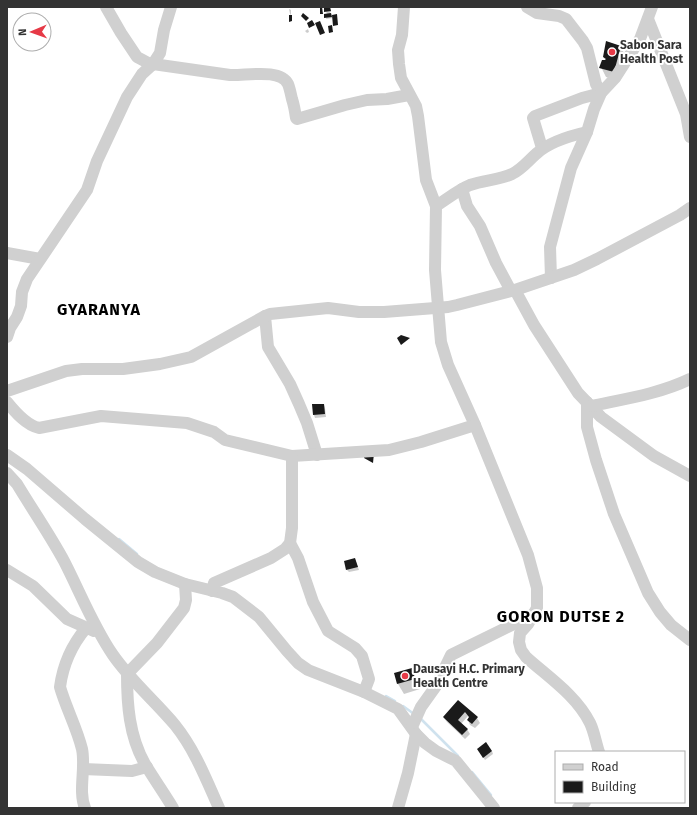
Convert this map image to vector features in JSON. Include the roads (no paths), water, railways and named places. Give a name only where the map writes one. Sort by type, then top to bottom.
[{"type":"street","points":[[106,7],[120,33],[137,57],[153,65],[239,76],[269,74],[278,76],[288,84],[296,118],[298,119],[352,103],[409,95]]},
{"type":"street","points":[[7,337],[21,306],[22,292],[27,279],[87,190],[97,161],[127,97],[142,74],[153,65],[160,53],[164,30],[171,7]]},
{"type":"street","points":[[404,7],[402,35],[398,50],[401,78],[416,106],[426,180],[436,206],[435,270],[441,342],[448,365],[475,425],[528,555],[537,588],[537,608],[528,624],[520,633],[519,642],[521,650],[526,657],[570,695],[582,710],[590,724],[599,751]]},
{"type":"street","points":[[527,7],[537,13],[559,16],[566,19],[587,48],[596,84],[602,93]]},
{"type":"street","points":[[551,278],[550,246],[572,168],[587,132],[594,109],[602,93],[615,78],[640,39],[652,7]]},
{"type":"street","points":[[648,19],[686,114],[690,137]]},
{"type":"street","points":[[542,148],[533,118],[535,116],[582,98],[602,93]]},
{"type":"street","points":[[436,206],[472,184],[512,174],[524,166],[542,148],[553,142],[587,132]]},
{"type":"street","points":[[462,189],[467,206],[480,226],[496,263],[534,326],[578,393],[601,418],[654,456],[690,476]]},
{"type":"street","points":[[7,391],[66,371],[82,369],[123,369],[160,364],[191,357],[265,316],[299,310],[328,308],[359,312],[384,312],[438,308],[513,290],[574,270],[680,215],[690,208]]},
{"type":"street","points":[[7,253],[40,259]]},
{"type":"street","points":[[265,316],[268,347],[290,384],[307,422],[317,455]]},
{"type":"street","points":[[589,404],[654,392],[690,379]]},
{"type":"street","points":[[7,402],[15,412],[34,427],[39,428],[101,416],[187,423],[214,432],[225,440],[292,456],[389,450],[421,442],[475,425]]},
{"type":"street","points":[[589,404],[587,427],[614,514],[648,593],[660,612],[671,625],[690,640]]},
{"type":"street","points":[[213,587],[271,558],[285,549],[290,543],[292,528],[292,456]]},
{"type":"street","points":[[8,465],[26,469],[138,562],[155,572],[185,584],[213,587],[233,597],[259,617],[287,651],[308,670],[364,692],[398,709],[425,743],[436,751],[456,760],[494,808]]},
{"type":"street","points":[[8,465],[17,484],[64,560],[100,634],[112,655],[127,674],[175,726],[190,746],[219,808]]},
{"type":"street","points":[[290,543],[298,558],[313,602],[328,631],[354,648],[362,656],[370,679],[364,692]]},
{"type":"street","points":[[7,570],[33,586],[67,619],[100,634]]},
{"type":"street","points":[[173,808],[147,767],[135,741],[130,723],[127,674],[157,643],[184,608],[186,600],[185,584]]},
{"type":"street","points":[[398,808],[408,772],[414,730],[421,707],[436,686],[451,655],[532,615]]},
{"type":"street","points":[[85,808],[82,802],[84,769],[82,750],[60,687],[61,677],[69,654],[76,640],[86,628]]},
{"type":"street","points":[[84,769],[132,770],[147,767]]},
{"type":"waterway","points":[[119,539],[137,554]]},
{"type":"waterway","points":[[386,696],[395,701]]},
{"type":"waterway","points":[[403,706],[414,714]]},
{"type":"waterway","points":[[420,718],[458,756]]},
{"type":"waterway","points":[[472,772],[491,795]]},
{"type":"place","name":"Sabon Sara Health Post","points":[[612,52]]},
{"type":"place","name":"Dausayi H.C. Primary Health Centre","points":[[405,676]]},
{"type":"district","name":"GYARANYA","points":[[99,309]]},
{"type":"district","name":"GORON DUTSE 2","points":[[561,616]]}]
